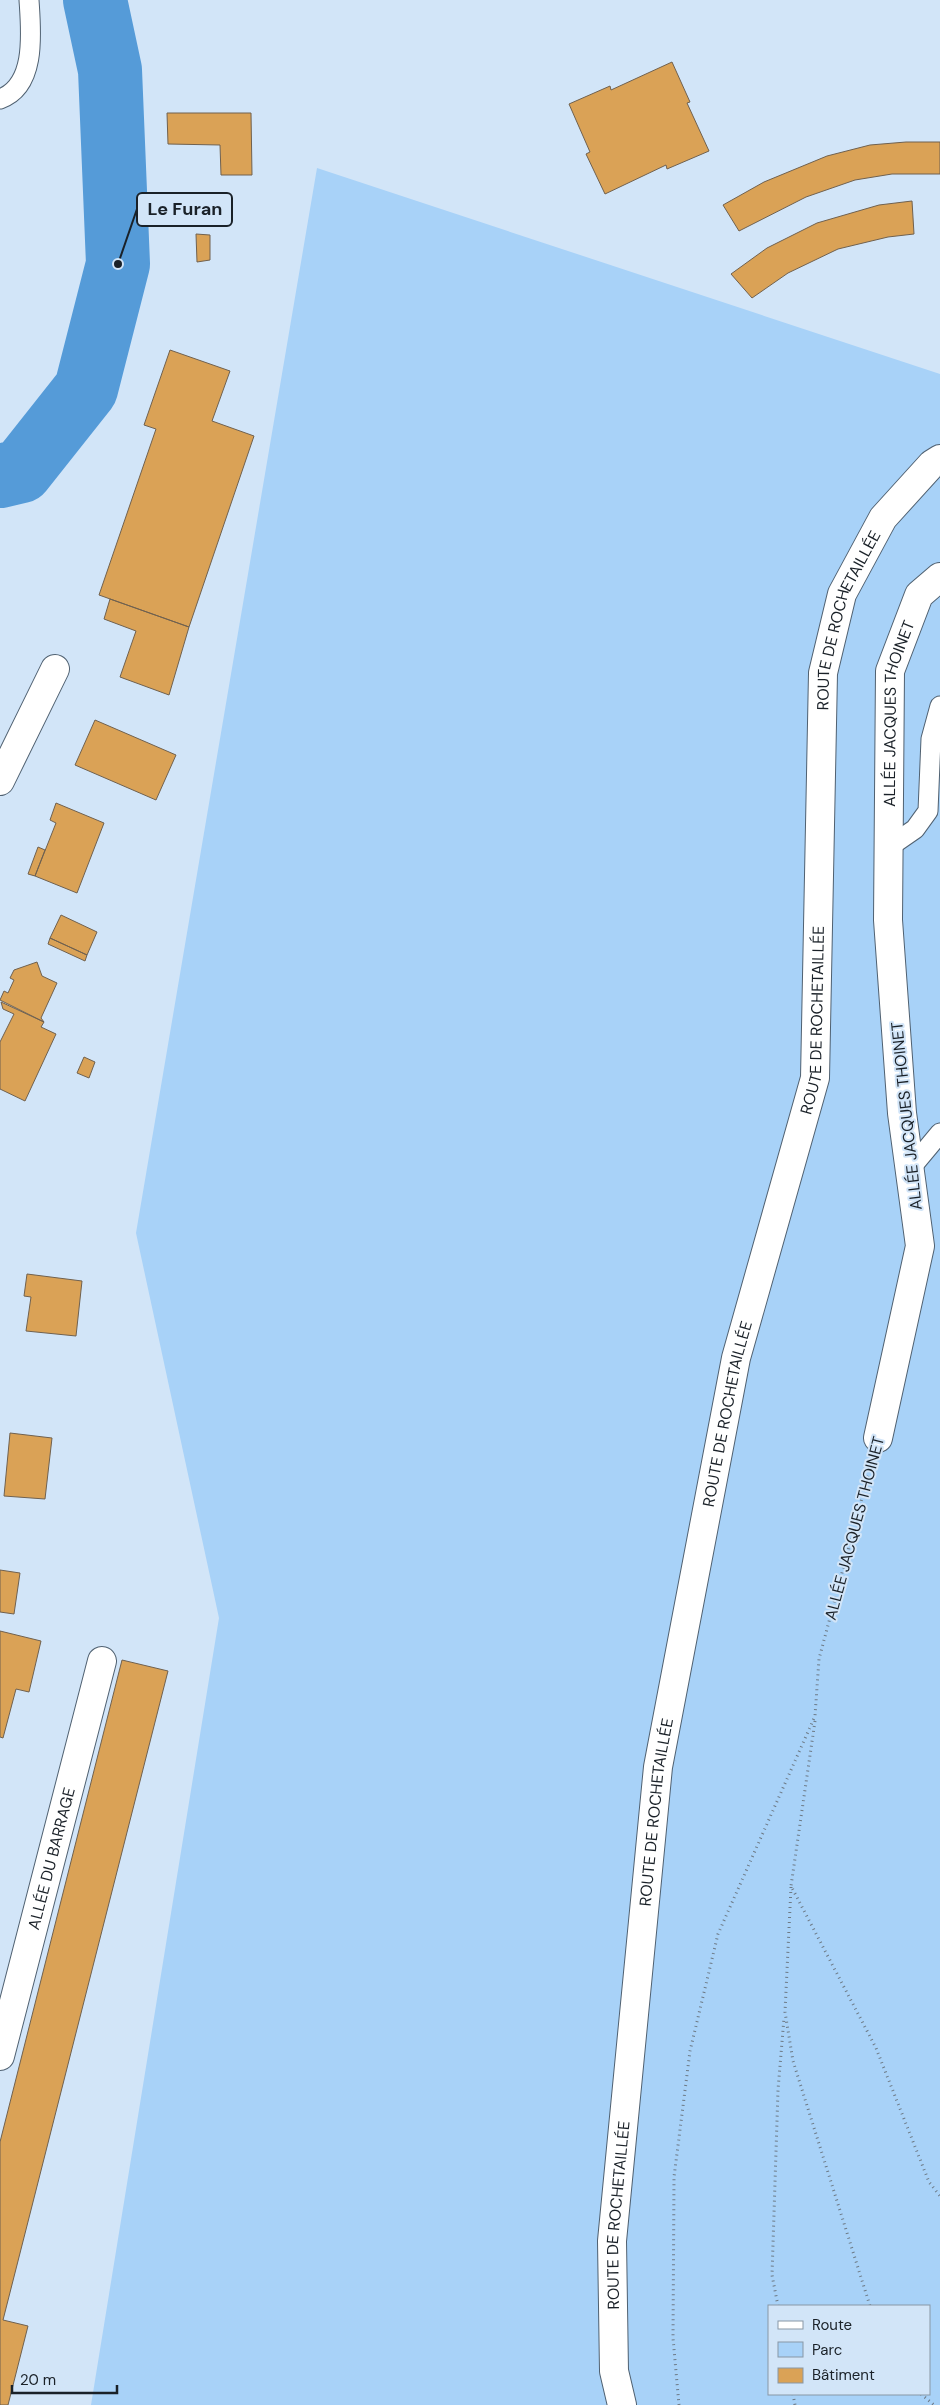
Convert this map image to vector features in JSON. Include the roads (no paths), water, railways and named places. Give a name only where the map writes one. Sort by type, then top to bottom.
[{"type":"main road","name":"ROUTE DE ROCHETAILLÉE","points":[[622,2405],[614,2371],[612,2241],[658,1767],[736,1358],[815,1078],[823,673],[842,594],[883,518],[932,464],[940,459]]},
{"type":"main road","name":"ALLÉE JACQUES THOINET","points":[[878,1438],[920,1246],[902,1113],[889,930],[890,671],[919,595],[940,577]]},
{"type":"main road","points":[[0,780],[55,669]]},
{"type":"main road","name":"ALLÉE DU BARRAGE","points":[[0,2056],[102,1661]]},
{"type":"lane","points":[[0,99],[9,96],[21,81],[30,58],[31,28],[29,0]]},
{"type":"lane","points":[[889,847],[915,829],[928,811],[931,739],[940,706]]},
{"type":"lane","points":[[910,1170],[940,1133]]},
{"type":"waterway","points":[[0,476],[21,471],[86,389],[118,264],[110,70],[95,0]]},
{"type":"place","name":"Le Furan","points":[[118,264]]}]
